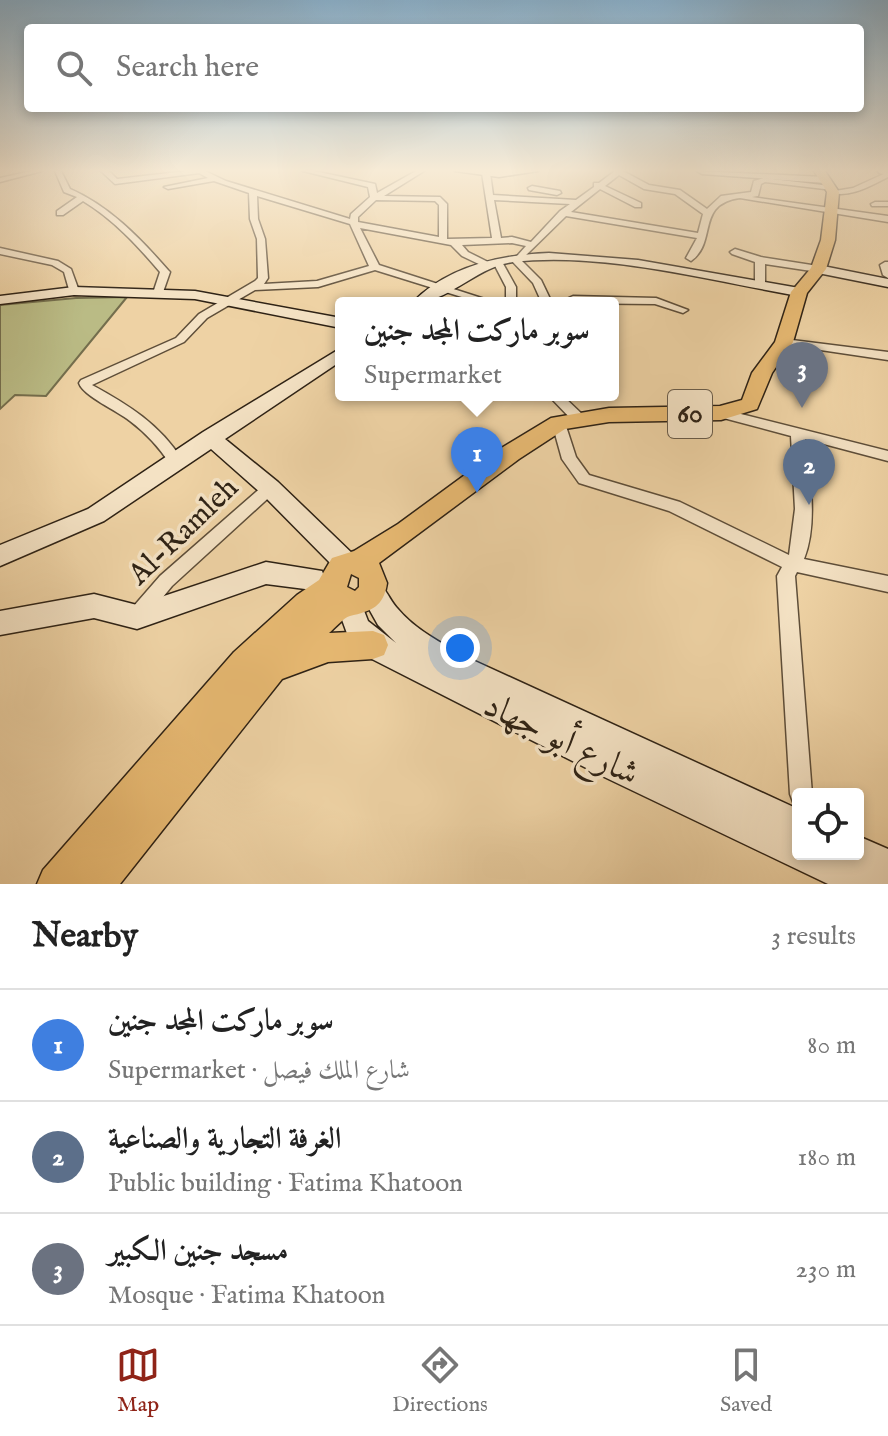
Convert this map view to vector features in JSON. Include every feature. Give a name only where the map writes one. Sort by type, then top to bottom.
[{"type":"main road","name":"60","points":[[568,421],[721,413],[750,404],[762,373],[784,342],[799,292],[818,269],[828,240],[828,212]]},
{"type":"main road","points":[[95,884],[268,671],[348,584],[407,531],[511,453],[568,421]]},
{"type":"main road","points":[[57,884],[245,663],[307,604],[348,584]]},
{"type":"main road","points":[[268,671],[328,648],[373,645]]},
{"type":"street","points":[[106,212],[165,272],[158,293]]},
{"type":"street","points":[[175,460],[165,441],[118,403],[85,384],[180,340],[203,316],[255,287],[263,278],[261,239],[253,212]]},
{"type":"street","points":[[321,212],[412,237],[454,243],[497,241],[533,245]]},
{"type":"street","points":[[357,212],[353,222],[375,267]]},
{"type":"street","points":[[443,212],[443,240]]},
{"type":"street","points":[[492,212],[497,241]]},
{"type":"street","points":[[518,258],[563,213],[702,236]]},
{"type":"street","points":[[691,258],[702,236],[707,213]]},
{"type":"street","points":[[454,243],[464,254],[492,263],[512,297]]},
{"type":"street","points":[[0,251],[55,263],[68,271],[74,291]]},
{"type":"street","points":[[735,252],[760,260],[888,283]]},
{"type":"street","points":[[518,258],[537,282],[544,297]]},
{"type":"street","points":[[429,297],[492,263],[518,258],[615,262],[799,292]]},
{"type":"street","points":[[760,260],[760,285]]},
{"type":"street","points":[[888,265],[885,265],[888,275]]},
{"type":"street","points":[[255,287],[318,284],[375,267],[471,297]]},
{"type":"street","points":[[0,300],[74,291],[195,295],[335,322]]},
{"type":"street","points":[[619,300],[656,301],[683,310]]},
{"type":"street","points":[[784,342],[888,356]]},
{"type":"street","points":[[0,556],[96,515],[335,357]]},
{"type":"street","points":[[557,401],[568,421],[569,459],[584,479],[674,506],[792,564],[888,584]]},
{"type":"street","points":[[721,413],[888,456]]},
{"type":"street","points":[[797,432],[803,479],[798,555],[786,576],[801,788]]},
{"type":"street","points":[[210,437],[270,488],[348,584]]},
{"type":"street","name":"Al-Ramleh","points":[[137,617],[166,581],[270,488]]},
{"type":"street","points":[[0,623],[94,606],[137,617],[252,576],[271,573],[348,584]]},
{"type":"street","name":"شارع أبو جهاد","points":[[348,584],[352,624],[373,645],[528,724],[792,843]]},
{"type":"street","name":"شارع أبو جهاد","points":[[348,584],[407,637],[456,667],[792,842]]},
{"type":"street","points":[[864,856],[888,867]]},
{"type":"street","name":"شارع أبو جهاد","points":[[824,860],[867,884]]},
{"type":"green space","points":[[127,297],[46,396],[15,395],[0,409],[0,305]]},
{"type":"place","name":"مسجد جنين الكبير","points":[[802,408]]},
{"type":"place","name":"سوبر ماركت المجد جنين","points":[[477,493]]},
{"type":"place","name":"الغرفة التجارية والصناعية","points":[[809,505]]}]
